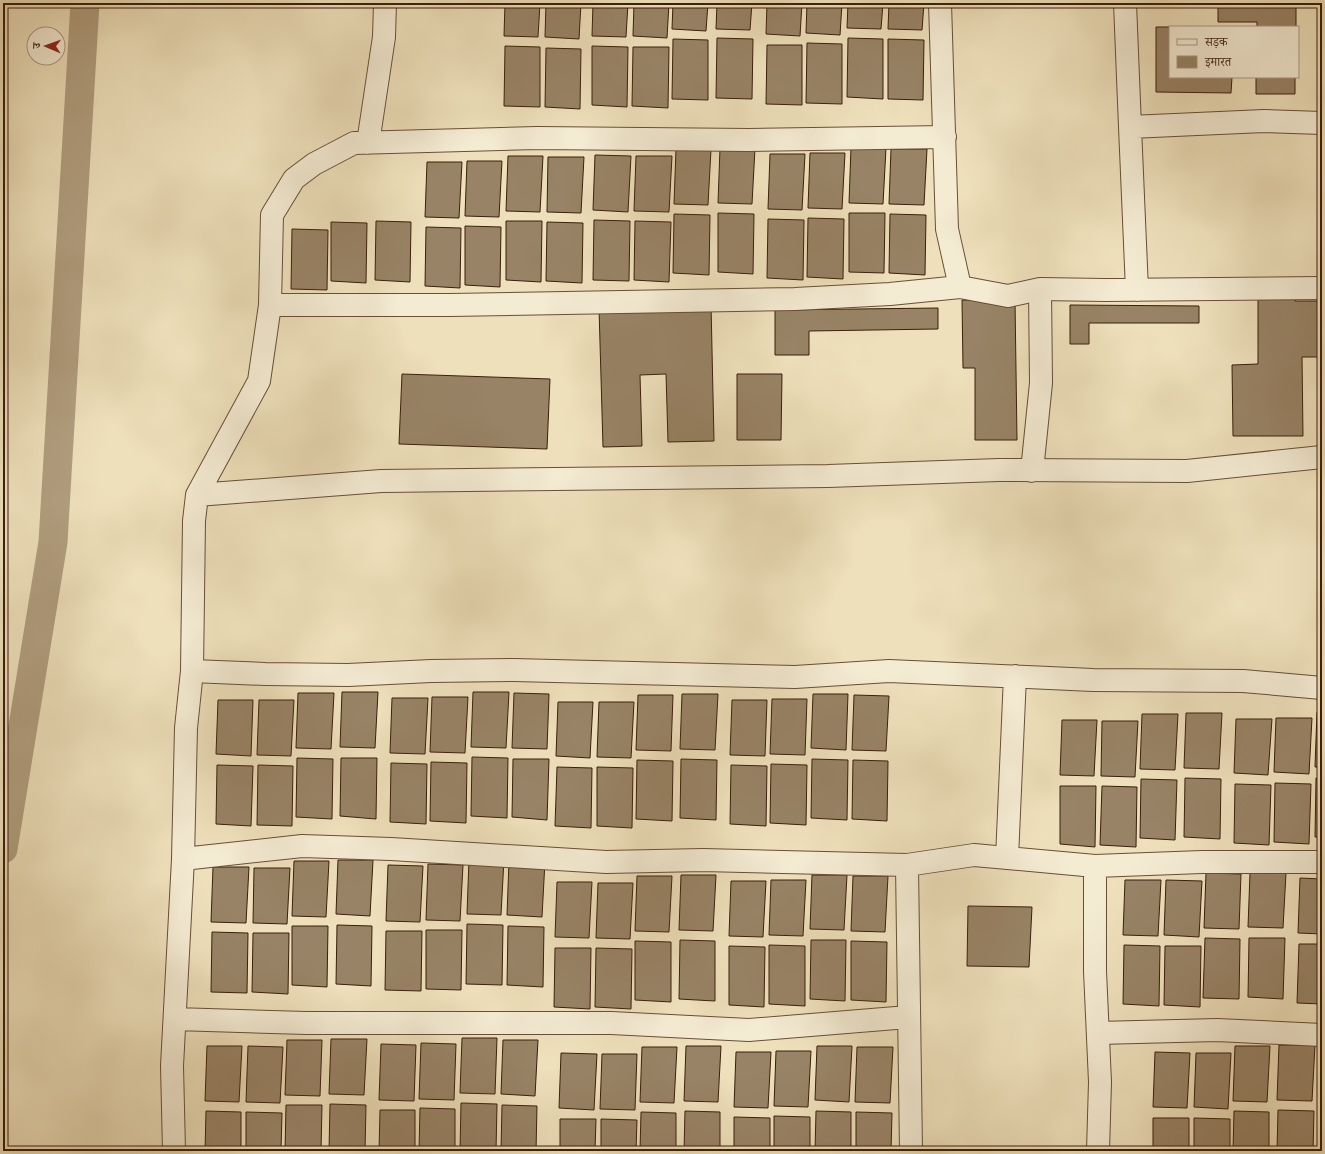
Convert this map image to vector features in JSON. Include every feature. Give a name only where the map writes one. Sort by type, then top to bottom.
[{"type":"street","points":[[368,143],[384,37],[385,3]]},
{"type":"street","points":[[940,3],[947,229],[960,287]]},
{"type":"street","points":[[1125,3],[1137,290]]},
{"type":"street","points":[[1130,127],[1264,121],[1322,123]]},
{"type":"street","points":[[174,1151],[172,1066],[183,859],[186,728],[192,671],[194,521],[197,495],[259,381],[270,305],[272,214],[294,179],[314,164],[354,143],[537,138],[749,140],[945,137]]},
{"type":"street","points":[[270,305],[450,305],[788,299],[890,294],[960,287],[1008,296],[1040,289],[1137,290],[1322,288]]},
{"type":"street","points":[[1032,471],[1041,383],[1040,289]]},
{"type":"street","points":[[197,495],[381,481],[828,476],[1032,471],[1187,471],[1322,457]]},
{"type":"street","points":[[192,671],[348,675],[431,671],[514,670],[795,677],[889,671],[1093,680],[1243,682],[1322,688]]},
{"type":"street","points":[[1007,858],[1015,676]]},
{"type":"street","points":[[183,859],[302,846],[391,849],[606,862],[703,860],[907,865],[974,855],[1095,866],[1202,862],[1322,862]]},
{"type":"street","points":[[907,865],[911,1151]]},
{"type":"street","points":[[1095,866],[1095,970],[1100,1082],[1098,1151]]},
{"type":"street","points":[[175,1019],[306,1023],[610,1023],[750,1030],[908,1017]]},
{"type":"street","points":[[1098,1033],[1217,1030],[1322,1035]]},
{"type":"building","points":[[505,3],[540,3],[538,37],[504,36]]},
{"type":"building","points":[[546,3],[581,3],[579,39],[545,37]]},
{"type":"building","points":[[593,3],[628,3],[626,37],[592,36]]},
{"type":"building","points":[[634,3],[669,3],[667,38],[633,36]]},
{"type":"building","points":[[673,3],[708,3],[706,31],[672,29]]},
{"type":"building","points":[[717,3],[752,3],[750,30],[716,29]]},
{"type":"building","points":[[767,3],[802,3],[800,36],[766,34]]},
{"type":"building","points":[[807,3],[842,3],[840,35],[806,33]]},
{"type":"building","points":[[848,3],[883,3],[881,29],[847,28]]},
{"type":"building","points":[[889,3],[924,3],[922,30],[888,29]]},
{"type":"building","points":[[1218,3],[1296,3],[1296,26],[1257,26],[1257,22],[1218,22]]},
{"type":"building","points":[[1156,27],[1169,27],[1169,78],[1232,78],[1231,93],[1156,92]]},
{"type":"building","points":[[717,38],[753,39],[752,99],[716,98]]},
{"type":"building","points":[[848,38],[883,39],[883,99],[847,97]]},
{"type":"building","points":[[673,39],[708,40],[708,100],[672,99]]},
{"type":"building","points":[[888,39],[924,40],[923,100],[888,99]]},
{"type":"building","points":[[807,43],[842,44],[842,104],[806,103]]},
{"type":"building","points":[[767,45],[802,45],[802,105],[766,104]]},
{"type":"building","points":[[505,46],[540,47],[540,107],[504,106]]},
{"type":"building","points":[[592,46],[628,47],[627,107],[592,105]]},
{"type":"building","points":[[633,47],[669,47],[668,108],[632,106]]},
{"type":"building","points":[[546,48],[581,49],[580,109],[545,107]]},
{"type":"building","points":[[1256,78],[1295,78],[1295,94],[1256,94]]},
{"type":"building","points":[[851,147],[886,148],[883,204],[849,203]]},
{"type":"building","points":[[720,148],[755,148],[752,204],[718,203]]},
{"type":"building","points":[[676,149],[711,149],[708,205],[674,204]]},
{"type":"building","points":[[891,149],[927,149],[924,205],[889,204]]},
{"type":"building","points":[[810,153],[845,153],[842,209],[808,208]]},
{"type":"building","points":[[770,154],[805,154],[802,210],[768,209]]},
{"type":"building","points":[[595,155],[631,156],[628,212],[593,210]]},
{"type":"building","points":[[508,156],[543,156],[540,212],[506,211]]},
{"type":"building","points":[[636,156],[672,156],[669,212],[634,211]]},
{"type":"building","points":[[548,157],[584,157],[581,213],[547,212]]},
{"type":"building","points":[[467,161],[502,161],[499,217],[465,216]]},
{"type":"building","points":[[427,162],[462,162],[459,218],[425,217]]},
{"type":"building","points":[[718,213],[754,214],[753,274],[718,272]]},
{"type":"building","points":[[849,213],[885,213],[884,273],[849,272]]},
{"type":"building","points":[[674,214],[710,215],[709,275],[673,273]]},
{"type":"building","points":[[890,214],[926,215],[925,275],[889,273]]},
{"type":"building","points":[[808,218],[844,219],[843,279],[807,277]]},
{"type":"building","points":[[768,219],[804,220],[803,280],[767,278]]},
{"type":"building","points":[[594,220],[630,221],[629,281],[593,280]]},
{"type":"building","points":[[376,221],[411,222],[410,282],[375,280]]},
{"type":"building","points":[[506,221],[542,221],[541,282],[506,280]]},
{"type":"building","points":[[635,221],[671,222],[669,282],[634,280]]},
{"type":"building","points":[[331,222],[367,223],[366,283],[331,281]]},
{"type":"building","points":[[547,222],[583,223],[582,283],[546,281]]},
{"type":"building","points":[[465,226],[501,227],[500,287],[465,285]]},
{"type":"building","points":[[426,227],[461,228],[460,288],[425,286]]},
{"type":"building","points":[[292,229],[328,230],[327,290],[291,289]]},
{"type":"building","points":[[1295,292],[1295,301],[1322,301],[1322,357],[1302,357],[1303,436],[1233,436],[1232,365],[1258,364],[1258,293]]},
{"type":"building","points":[[962,300],[1015,300],[1017,440],[975,440],[975,368],[963,368]]},
{"type":"building","points":[[711,304],[714,441],[668,442],[666,374],[640,375],[642,446],[603,447],[599,308]]},
{"type":"building","points":[[1070,305],[1199,306],[1199,323],[1089,323],[1089,344],[1070,344]]},
{"type":"building","points":[[938,308],[938,329],[809,331],[809,355],[775,355],[775,310]]},
{"type":"building","points":[[402,374],[550,379],[547,449],[399,444]]},
{"type":"building","points":[[737,374],[782,374],[781,440],[737,440]]},
{"type":"building","points":[[342,692],[378,692],[375,748],[340,747]]},
{"type":"building","points":[[473,692],[509,692],[506,748],[471,747]]},
{"type":"building","points":[[298,693],[334,693],[331,749],[296,748]]},
{"type":"building","points":[[514,693],[549,694],[547,749],[512,748]]},
{"type":"building","points":[[682,694],[718,694],[715,750],[680,749]]},
{"type":"building","points":[[813,694],[848,694],[846,750],[811,748]]},
{"type":"building","points":[[638,695],[673,695],[671,751],[636,750]]},
{"type":"building","points":[[854,695],[889,696],[886,751],[852,750]]},
{"type":"building","points":[[432,697],[468,697],[465,753],[430,752]]},
{"type":"building","points":[[392,698],[428,698],[425,754],[390,753]]},
{"type":"building","points":[[772,699],[807,699],[805,755],[770,754]]},
{"type":"building","points":[[218,700],[253,700],[251,756],[216,754]]},
{"type":"building","points":[[259,700],[294,700],[291,756],[257,755]]},
{"type":"building","points":[[732,700],[767,700],[765,756],[730,755]]},
{"type":"building","points":[[558,702],[593,702],[590,758],[556,756]]},
{"type":"building","points":[[599,702],[634,702],[631,758],[597,757]]},
{"type":"building","points":[[1317,712],[1322,712],[1322,767],[1315,767]]},
{"type":"building","points":[[1186,713],[1222,713],[1219,769],[1184,768]]},
{"type":"building","points":[[1142,714],[1178,714],[1175,770],[1140,769]]},
{"type":"building","points":[[1276,718],[1312,718],[1309,774],[1274,772]]},
{"type":"building","points":[[1236,719],[1272,719],[1268,775],[1234,773]]},
{"type":"building","points":[[1062,720],[1097,720],[1094,776],[1060,775]]},
{"type":"building","points":[[1102,721],[1138,721],[1135,777],[1101,776]]},
{"type":"building","points":[[472,757],[508,758],[507,818],[471,816]]},
{"type":"building","points":[[297,758],[333,759],[332,819],[296,817]]},
{"type":"building","points":[[341,758],[377,758],[376,819],[340,816]]},
{"type":"building","points":[[513,759],[549,759],[547,820],[512,817]]},
{"type":"building","points":[[681,759],[717,760],[716,820],[680,818]]},
{"type":"building","points":[[812,759],[848,760],[847,820],[811,818]]},
{"type":"building","points":[[637,760],[673,761],[672,821],[636,819]]},
{"type":"building","points":[[853,760],[888,761],[887,821],[852,819]]},
{"type":"building","points":[[431,762],[467,763],[466,823],[430,821]]},
{"type":"building","points":[[391,763],[427,764],[426,824],[390,822]]},
{"type":"building","points":[[771,764],[807,765],[806,825],[770,823]]},
{"type":"building","points":[[217,765],[253,766],[251,826],[216,824]]},
{"type":"building","points":[[258,765],[293,766],[292,826],[257,825]]},
{"type":"building","points":[[731,765],[767,766],[766,826],[730,824]]},
{"type":"building","points":[[557,767],[592,768],[591,828],[555,826]]},
{"type":"building","points":[[597,767],[633,768],[632,828],[597,826]]},
{"type":"building","points":[[1185,778],[1221,779],[1220,839],[1184,837]]},
{"type":"building","points":[[1316,778],[1322,778],[1322,837],[1315,837]]},
{"type":"building","points":[[1141,779],[1177,780],[1175,840],[1140,838]]},
{"type":"building","points":[[1275,783],[1311,784],[1309,844],[1274,842]]},
{"type":"building","points":[[1235,784],[1271,785],[1269,845],[1234,843]]},
{"type":"building","points":[[1060,786],[1096,786],[1095,847],[1060,844]]},
{"type":"building","points":[[1102,786],[1137,787],[1136,847],[1100,845]]},
{"type":"building","points":[[469,859],[504,859],[501,915],[467,914]]},
{"type":"building","points":[[338,860],[373,860],[370,916],[336,914]]},
{"type":"building","points":[[294,861],[329,861],[326,917],[292,916]]},
{"type":"building","points":[[509,861],[545,861],[542,917],[507,915]]},
{"type":"building","points":[[428,864],[463,865],[460,921],[426,920]]},
{"type":"building","points":[[388,865],[423,866],[420,922],[386,921]]},
{"type":"building","points":[[213,867],[249,867],[246,923],[211,922]]},
{"type":"building","points":[[254,868],[290,868],[287,924],[253,923]]},
{"type":"building","points":[[1206,873],[1241,874],[1239,929],[1204,928]]},
{"type":"building","points":[[1250,873],[1286,873],[1283,928],[1248,927]]},
{"type":"building","points":[[681,875],[716,875],[713,931],[679,930]]},
{"type":"building","points":[[812,875],[847,875],[844,930],[810,929]]},
{"type":"building","points":[[637,876],[672,876],[669,932],[635,931]]},
{"type":"building","points":[[853,876],[888,876],[885,932],[851,931]]},
{"type":"building","points":[[1300,878],[1322,879],[1322,934],[1298,933]]},
{"type":"building","points":[[771,880],[806,880],[803,936],[769,935]]},
{"type":"building","points":[[1125,880],[1161,880],[1158,936],[1123,935]]},
{"type":"building","points":[[1166,880],[1202,881],[1199,937],[1164,935]]},
{"type":"building","points":[[731,881],[766,881],[763,937],[729,936]]},
{"type":"building","points":[[557,882],[592,882],[589,938],[555,937]]},
{"type":"building","points":[[598,883],[633,883],[630,939],[596,938]]},
{"type":"building","points":[[968,906],[1032,907],[1029,967],[967,966]]},
{"type":"building","points":[[467,924],[503,925],[502,985],[466,984]]},
{"type":"building","points":[[337,925],[372,926],[371,986],[336,984]]},
{"type":"building","points":[[292,926],[328,926],[327,987],[292,985]]},
{"type":"building","points":[[508,926],[544,927],[543,987],[507,985]]},
{"type":"building","points":[[426,930],[462,930],[461,990],[426,989]]},
{"type":"building","points":[[386,931],[422,931],[421,991],[385,990]]},
{"type":"building","points":[[212,932],[248,933],[247,993],[211,992]]},
{"type":"building","points":[[253,933],[289,933],[288,994],[252,992]]},
{"type":"building","points":[[1205,938],[1240,939],[1239,999],[1203,998]]},
{"type":"building","points":[[1249,938],[1285,938],[1283,999],[1248,997]]},
{"type":"building","points":[[680,940],[715,941],[715,1001],[679,999]]},
{"type":"building","points":[[811,940],[846,940],[845,1001],[810,999]]},
{"type":"building","points":[[635,941],[671,942],[671,1002],[635,1000]]},
{"type":"building","points":[[851,941],[887,942],[886,1002],[851,1000]]},
{"type":"building","points":[[1299,944],[1322,944],[1322,1004],[1297,1003]]},
{"type":"building","points":[[769,945],[805,946],[805,1006],[769,1004]]},
{"type":"building","points":[[1124,945],[1160,946],[1159,1006],[1123,1004]]},
{"type":"building","points":[[729,946],[765,947],[764,1007],[729,1005]]},
{"type":"building","points":[[1165,946],[1201,946],[1200,1007],[1164,1005]]},
{"type":"building","points":[[555,948],[591,948],[590,1009],[554,1007]]},
{"type":"building","points":[[596,948],[632,949],[631,1009],[595,1007]]},
{"type":"building","points":[[462,1038],[497,1038],[495,1094],[460,1093]]},
{"type":"building","points":[[331,1039],[367,1039],[364,1095],[329,1094]]},
{"type":"building","points":[[287,1040],[322,1040],[320,1096],[285,1095]]},
{"type":"building","points":[[503,1040],[538,1040],[535,1096],[501,1094]]},
{"type":"building","points":[[421,1043],[456,1044],[454,1100],[419,1099]]},
{"type":"building","points":[[381,1044],[416,1045],[414,1101],[379,1100]]},
{"type":"building","points":[[1279,1045],[1315,1045],[1312,1101],[1277,1100]]},
{"type":"building","points":[[207,1046],[242,1046],[239,1102],[205,1101]]},
{"type":"building","points":[[248,1046],[283,1047],[280,1103],[246,1102]]},
{"type":"building","points":[[686,1046],[721,1046],[718,1102],[684,1101]]},
{"type":"building","points":[[817,1046],[852,1046],[849,1102],[815,1100]]},
{"type":"building","points":[[1235,1046],[1270,1046],[1267,1102],[1233,1101]]},
{"type":"building","points":[[642,1047],[677,1047],[674,1103],[640,1102]]},
{"type":"building","points":[[857,1047],[893,1047],[890,1103],[855,1102]]},
{"type":"building","points":[[776,1051],[811,1051],[808,1107],[774,1106]]},
{"type":"building","points":[[736,1052],[771,1052],[768,1108],[734,1107]]},
{"type":"building","points":[[1155,1052],[1190,1053],[1187,1108],[1153,1107]]},
{"type":"building","points":[[561,1053],[597,1054],[594,1110],[559,1108]]},
{"type":"building","points":[[1196,1053],[1231,1053],[1228,1109],[1194,1107]]},
{"type":"building","points":[[602,1054],[637,1054],[635,1110],[600,1109]]},
{"type":"building","points":[[461,1103],[497,1104],[496,1151],[460,1151]]},
{"type":"building","points":[[330,1104],[366,1105],[365,1151],[329,1151]]},
{"type":"building","points":[[286,1105],[322,1105],[321,1151],[285,1151]]},
{"type":"building","points":[[502,1105],[537,1106],[536,1151],[501,1151]]},
{"type":"building","points":[[420,1108],[455,1109],[455,1151],[419,1151]]},
{"type":"building","points":[[380,1110],[415,1110],[415,1151],[379,1151]]},
{"type":"building","points":[[1278,1110],[1314,1111],[1313,1151],[1277,1151]]},
{"type":"building","points":[[206,1111],[241,1112],[241,1151],[205,1151]]},
{"type":"building","points":[[685,1111],[720,1112],[720,1151],[684,1151]]},
{"type":"building","points":[[816,1111],[851,1112],[851,1151],[815,1151]]},
{"type":"building","points":[[1234,1111],[1269,1112],[1269,1151],[1233,1151]]},
{"type":"building","points":[[246,1112],[282,1113],[281,1151],[246,1151]]},
{"type":"building","points":[[641,1112],[676,1113],[676,1151],[640,1151]]},
{"type":"building","points":[[856,1112],[892,1113],[891,1151],[856,1151]]},
{"type":"building","points":[[774,1116],[810,1117],[810,1151],[774,1151]]},
{"type":"building","points":[[734,1117],[770,1118],[770,1151],[734,1151]]},
{"type":"building","points":[[1153,1118],[1189,1118],[1189,1151],[1153,1151]]},
{"type":"building","points":[[1194,1118],[1230,1119],[1230,1151],[1194,1151]]},
{"type":"building","points":[[560,1119],[596,1119],[595,1151],[560,1151]]},
{"type":"building","points":[[601,1119],[637,1120],[636,1151],[601,1151]]},
{"type":"waterway","points":[[3,849],[53,542],[85,3]]}]
